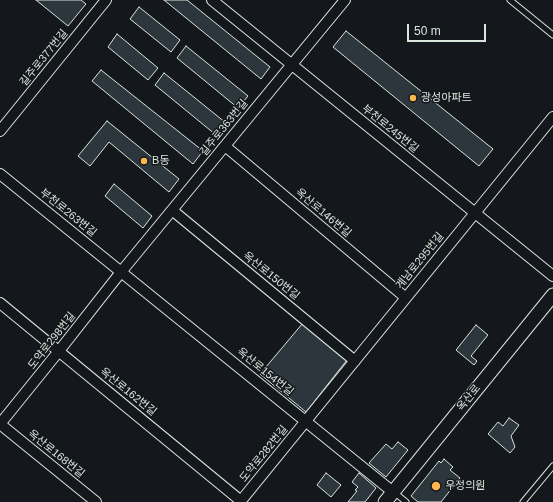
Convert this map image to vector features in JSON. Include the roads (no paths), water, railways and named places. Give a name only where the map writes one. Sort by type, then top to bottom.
[{"type":"street","name":"길주로377번길","points":[[0,131],[106,0]]},
{"type":"street","name":"부천로245번길","points":[[212,0],[553,276]]},
{"type":"street","name":"길주로363번길","points":[[121,272],[345,0]]},
{"type":"street","name":"계남로295번길","points":[[306,421],[553,117]]},
{"type":"street","name":"옥산로146번길","points":[[225,146],[406,298]]},
{"type":"street","name":"부천로263번길","points":[[0,174],[121,272]]},
{"type":"street","name":"옥산로150번길","points":[[172,210],[355,361]]},
{"type":"street","name":"도약로298번길","points":[[0,424],[59,352],[121,272]]},
{"type":"street","name":"옥산로154번길","points":[[121,272],[393,492]]},
{"type":"street","name":"옥산로","points":[[385,502],[553,295]]},
{"type":"street","name":"옥산로162번길","points":[[0,303],[241,501]]},
{"type":"street","name":"도약로282번길","points":[[241,501],[306,421]]},
{"type":"street","name":"옥산로168번길","points":[[0,424],[96,502]]},
{"type":"lane","points":[[510,0],[553,35]]},
{"type":"lane","points":[[523,502],[553,466]]},
{"type":"lane","points":[[393,492],[406,502]]},
{"type":"place","name":"광성아파트","points":[[413,98]]},
{"type":"place","name":"B동","points":[[144,161]]},
{"type":"place","name":"우정의원","points":[[436,486]]}]
